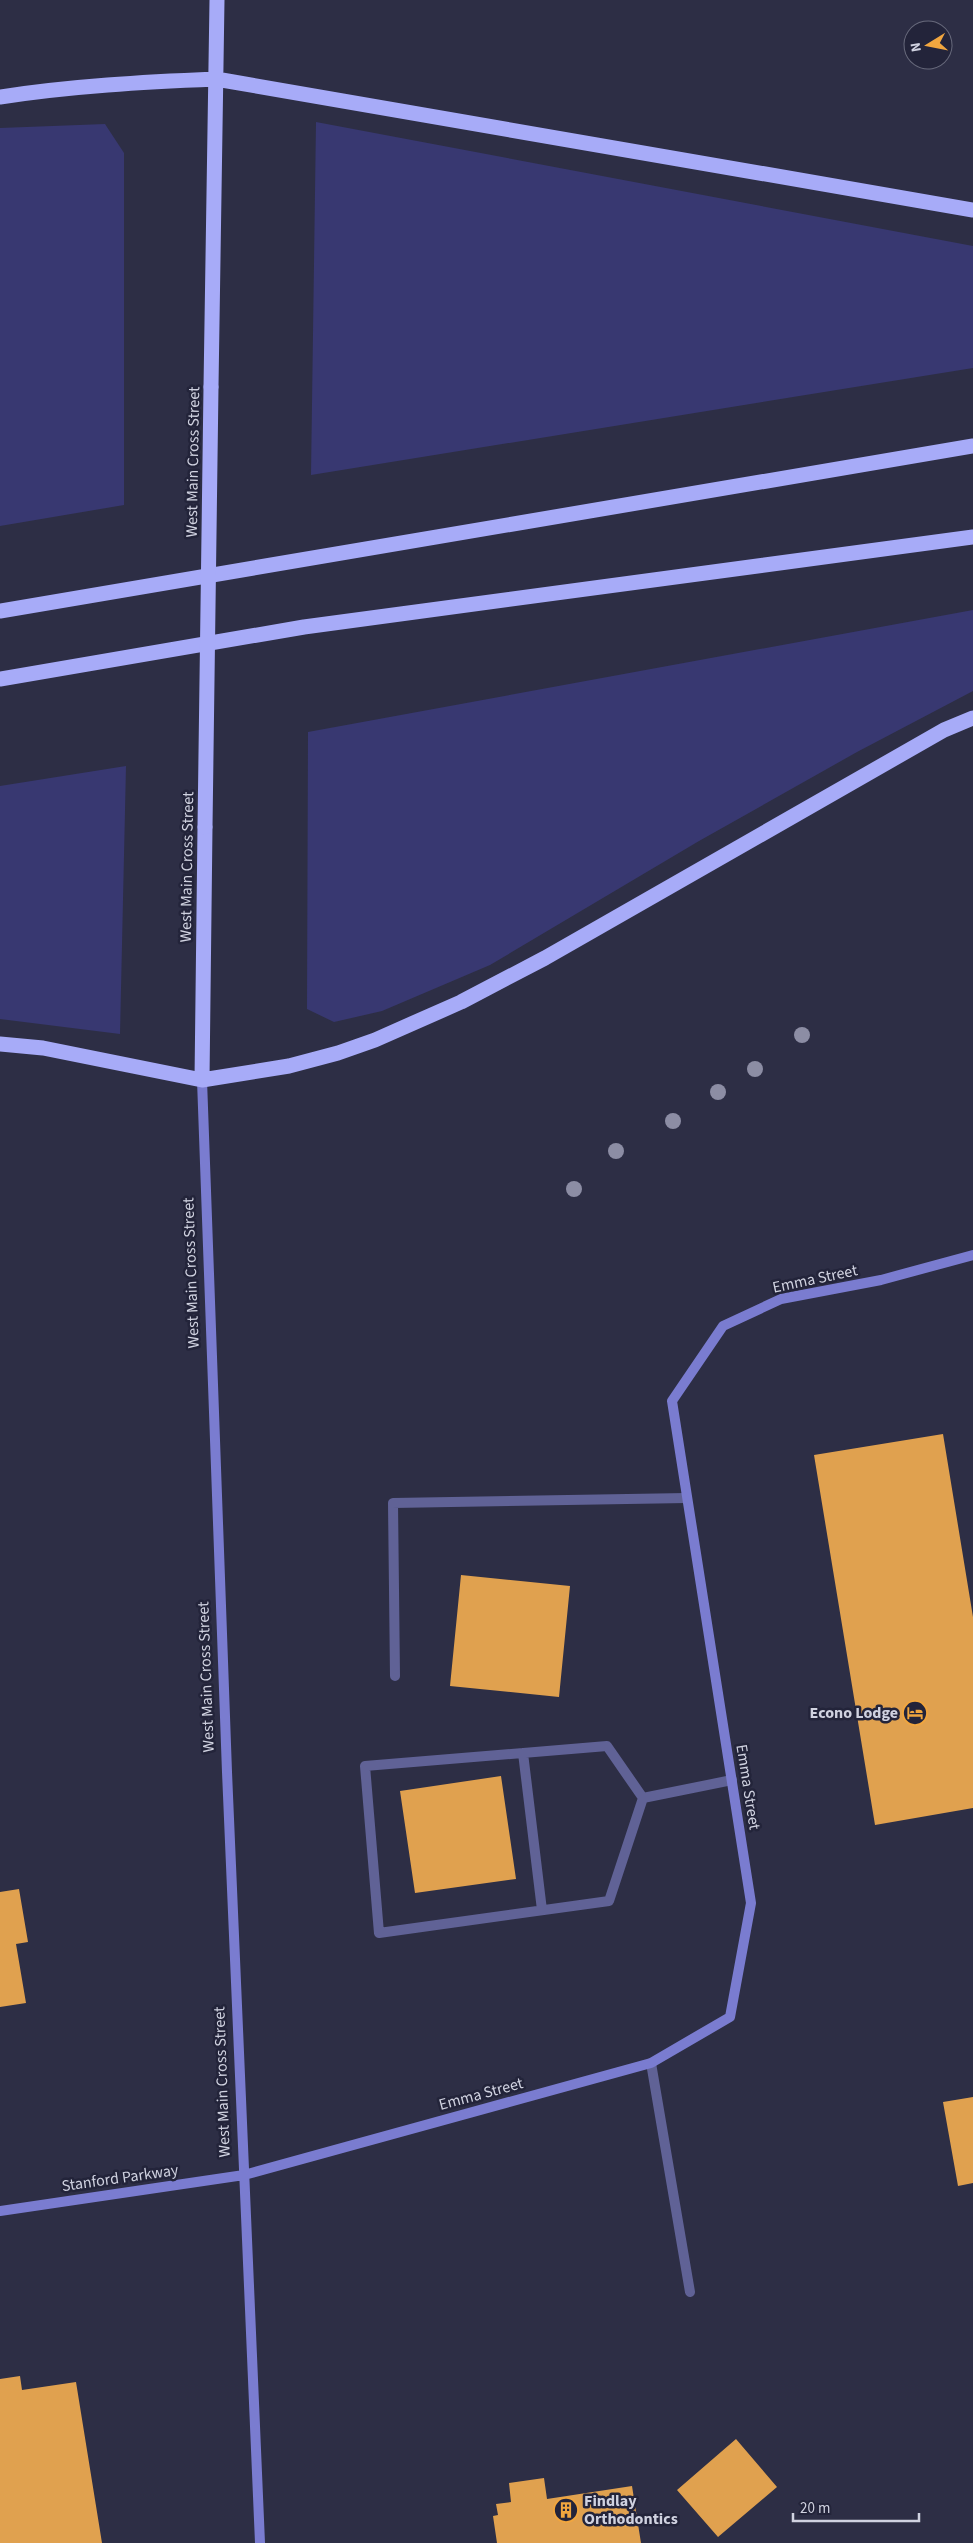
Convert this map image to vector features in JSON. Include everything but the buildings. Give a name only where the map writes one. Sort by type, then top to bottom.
[{"type":"highway","name":"West Main Cross Street","points":[[202,1080],[217,0]]},
{"type":"highway","points":[[0,97],[114,84],[216,79],[973,210]]},
{"type":"highway","points":[[0,611],[973,446]]},
{"type":"highway","points":[[0,679],[304,627],[973,537]]},
{"type":"highway","points":[[0,1044],[43,1048],[202,1080],[288,1066],[338,1053],[375,1040],[461,1002],[554,954],[944,730],[973,718]]},
{"type":"street","name":"West Main Cross Street","points":[[202,1080],[260,2543]]},
{"type":"street","name":"Emma Street","points":[[244,2175],[651,2063],[730,2017],[751,1903],[672,1400],[723,1326],[781,1299],[881,1280],[973,1255]]},
{"type":"street","name":"Stanford Parkway","points":[[0,2211],[244,2175]]},
{"type":"lane","points":[[395,1676],[393,1503],[687,1498]]},
{"type":"lane","points":[[607,1746],[643,1798],[609,1901],[379,1933],[365,1766],[607,1746]]},
{"type":"lane","points":[[522,1753],[542,1910]]},
{"type":"lane","points":[[643,1798],[732,1780]]},
{"type":"lane","points":[[651,2063],[690,2292]]},
{"type":"shaded area","points":[[316,122],[973,246],[973,368],[311,475]]},
{"type":"shaded area","points":[[105,124],[124,153],[124,505],[0,526],[0,128]]},
{"type":"shaded area","points":[[973,610],[973,691],[857,752],[699,841],[490,965],[382,1011],[334,1022],[307,1009],[308,732]]},
{"type":"shaded area","points":[[126,766],[120,1034],[0,1019],[0,786]]},
{"type":"place","name":"Econo Lodge","points":[[915,1713]]},
{"type":"place","name":"Findlay Orthodontics","points":[[566,2510]]}]
